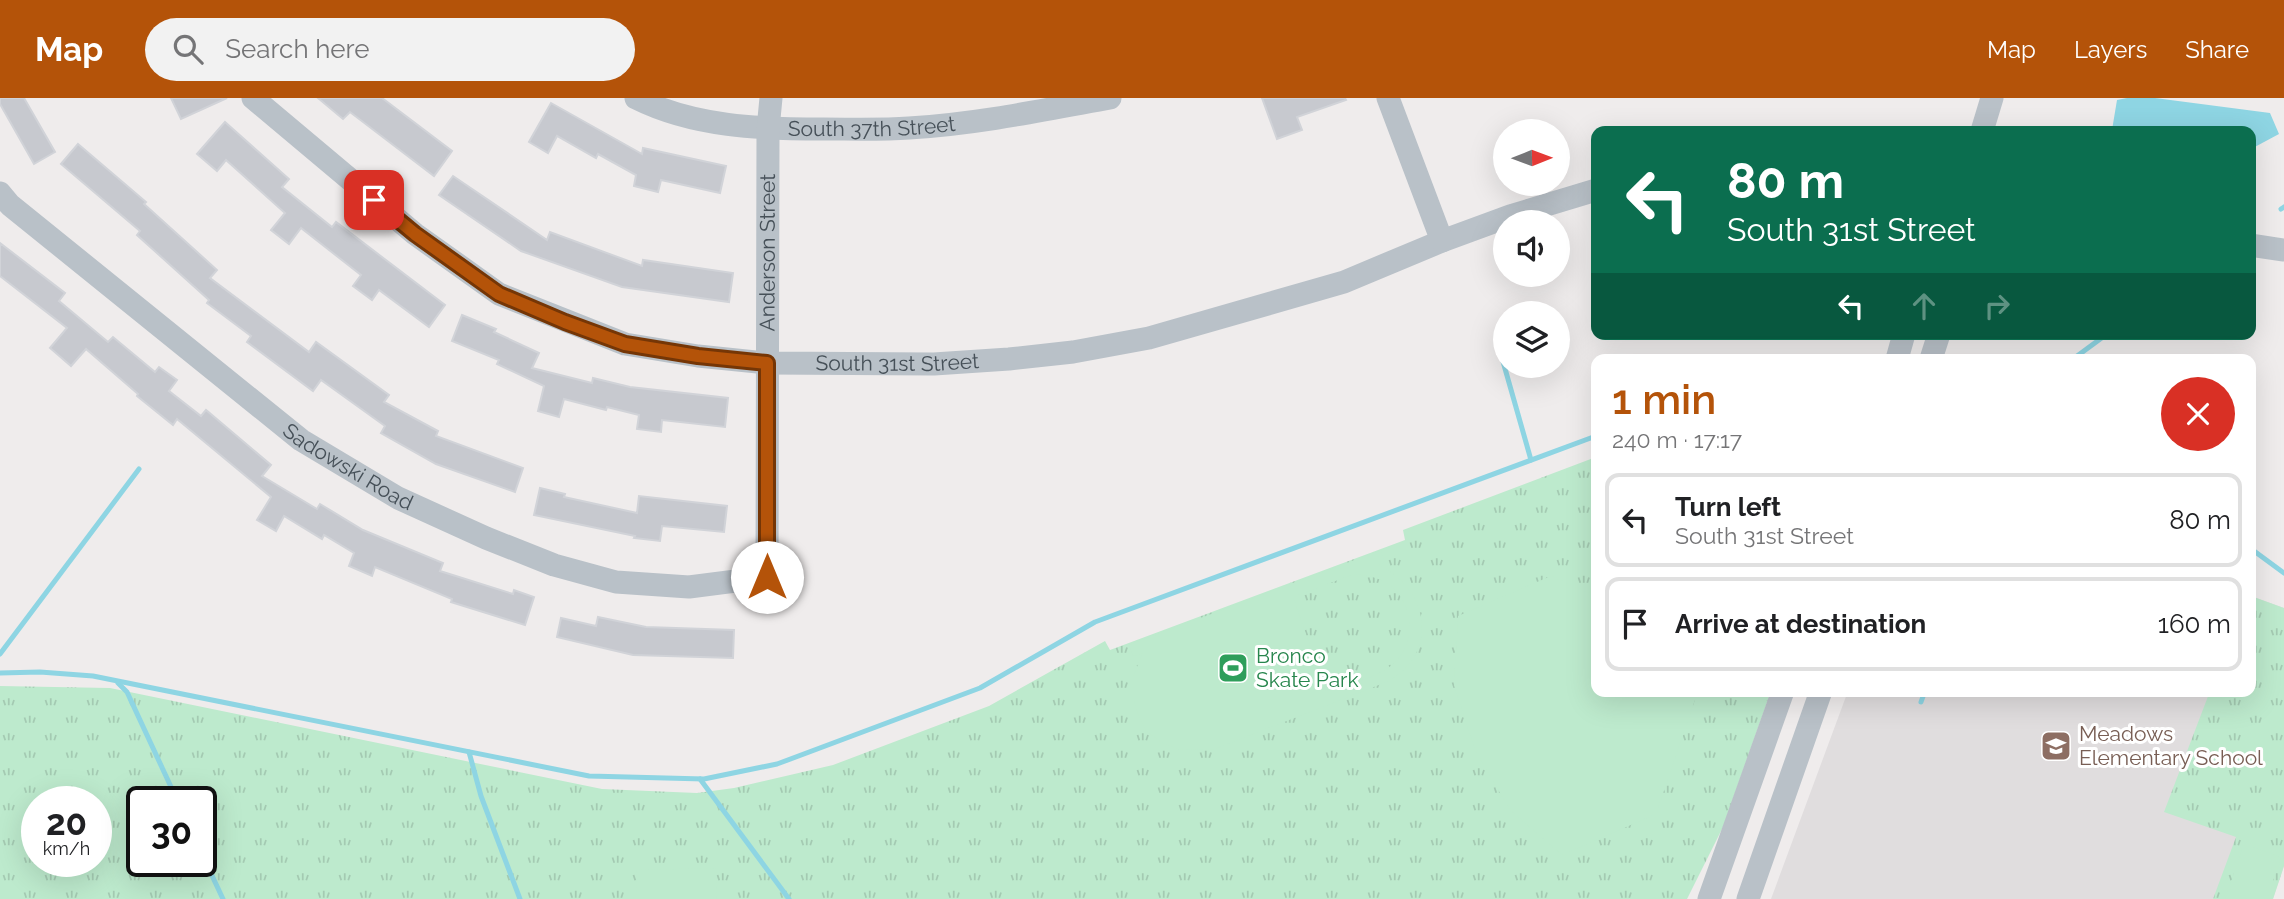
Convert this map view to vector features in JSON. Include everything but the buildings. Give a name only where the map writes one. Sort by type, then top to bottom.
[{"type":"street","name":"South 31st Street","points":[[253,98],[415,234],[499,294],[625,344],[698,356],[767,363],[934,364],[1073,352],[1149,338],[1344,282],[1441,241],[1510,216],[1591,192]]},
{"type":"street","name":"South 37th Street","points":[[636,98],[661,110],[714,122],[768,129],[909,128],[999,117],[1110,98]]},
{"type":"street","name":"Anderson Street","points":[[767,577],[768,129],[771,98]]},
{"type":"street","points":[[1388,98],[1441,241]]},
{"type":"street","points":[[1984,126],[1992,98]]},
{"type":"street","name":"Sadowski Road","points":[[0,193],[10,205],[302,440],[398,498],[554,565],[616,582],[688,587],[767,577]]},
{"type":"street","points":[[2256,246],[2284,250]]},
{"type":"street","points":[[1709,899],[1781,697]]},
{"type":"street","points":[[1748,899],[1819,697]]},
{"type":"shaded area","name":"Meadows Elementary School","points":[[2256,598],[2284,608],[2284,866],[2273,899],[1771,899],[1846,697],[2256,697]]},
{"type":"green space","points":[[1591,459],[1591,697],[1769,697],[1723,827],[1687,899],[0,899],[0,686],[110,688],[602,789],[697,793],[734,788],[833,765],[989,706],[1105,641],[1110,650],[1405,540],[1403,530]]},
{"type":"green space","name":"Bronco Skate Park","points":[[1381,550],[1385,562],[1378,565],[1402,581],[1411,592],[1421,617],[1422,631],[1413,659],[1389,681],[1212,750],[1177,749],[1146,731],[1133,698],[1133,676],[1143,653],[1133,656],[1129,645]],"holes":[[[1354,574],[1385,582],[1394,589],[1401,598],[1409,619],[1408,641],[1396,661],[1381,672],[1326,691],[1293,597]]]},
{"type":"green space","points":[[1551,576],[1591,594],[1591,697],[1696,697],[1656,814],[1562,855],[1510,810],[1475,750],[1454,685],[1458,616]]},
{"type":"green space","points":[[2256,598],[2284,608],[2284,866],[2273,899],[2213,899],[2236,837],[2164,812],[2208,697],[2256,697]]},
{"type":"green space","points":[[2244,844],[2281,857],[2267,899],[2225,899]]},
{"type":"green space","points":[[716,868],[717,899],[637,899],[636,870]]},
{"type":"water","points":[[2155,98],[2270,113],[2279,134],[2256,146],[2256,126],[2113,126],[2117,100]]},
{"type":"waterway","points":[[2080,354],[2099,340]]},
{"type":"waterway","points":[[1508,378],[1531,460]]},
{"type":"waterway","points":[[0,673],[40,672],[93,676],[589,776],[704,779],[777,764],[980,688],[1095,622],[1591,438]]},
{"type":"waterway","points":[[0,654],[139,469]]},
{"type":"waterway","points":[[2256,552],[2284,573]]},
{"type":"waterway","points":[[118,683],[127,692],[171,786]]},
{"type":"waterway","points":[[1921,702],[1923,697]]},
{"type":"waterway","points":[[469,752],[481,796],[520,899]]},
{"type":"waterway","points":[[700,779],[789,899]]},
{"type":"waterway","points":[[213,877],[223,899]]},
{"type":"place","name":"Bronco Skate Park","points":[[1233,668]]},
{"type":"place","name":"Meadows Elementary School","points":[[2056,746]]},
{"type":"route","points":[[374,200],[415,234],[499,294],[565,322],[625,344],[698,356],[767,363],[767,577]]}]
